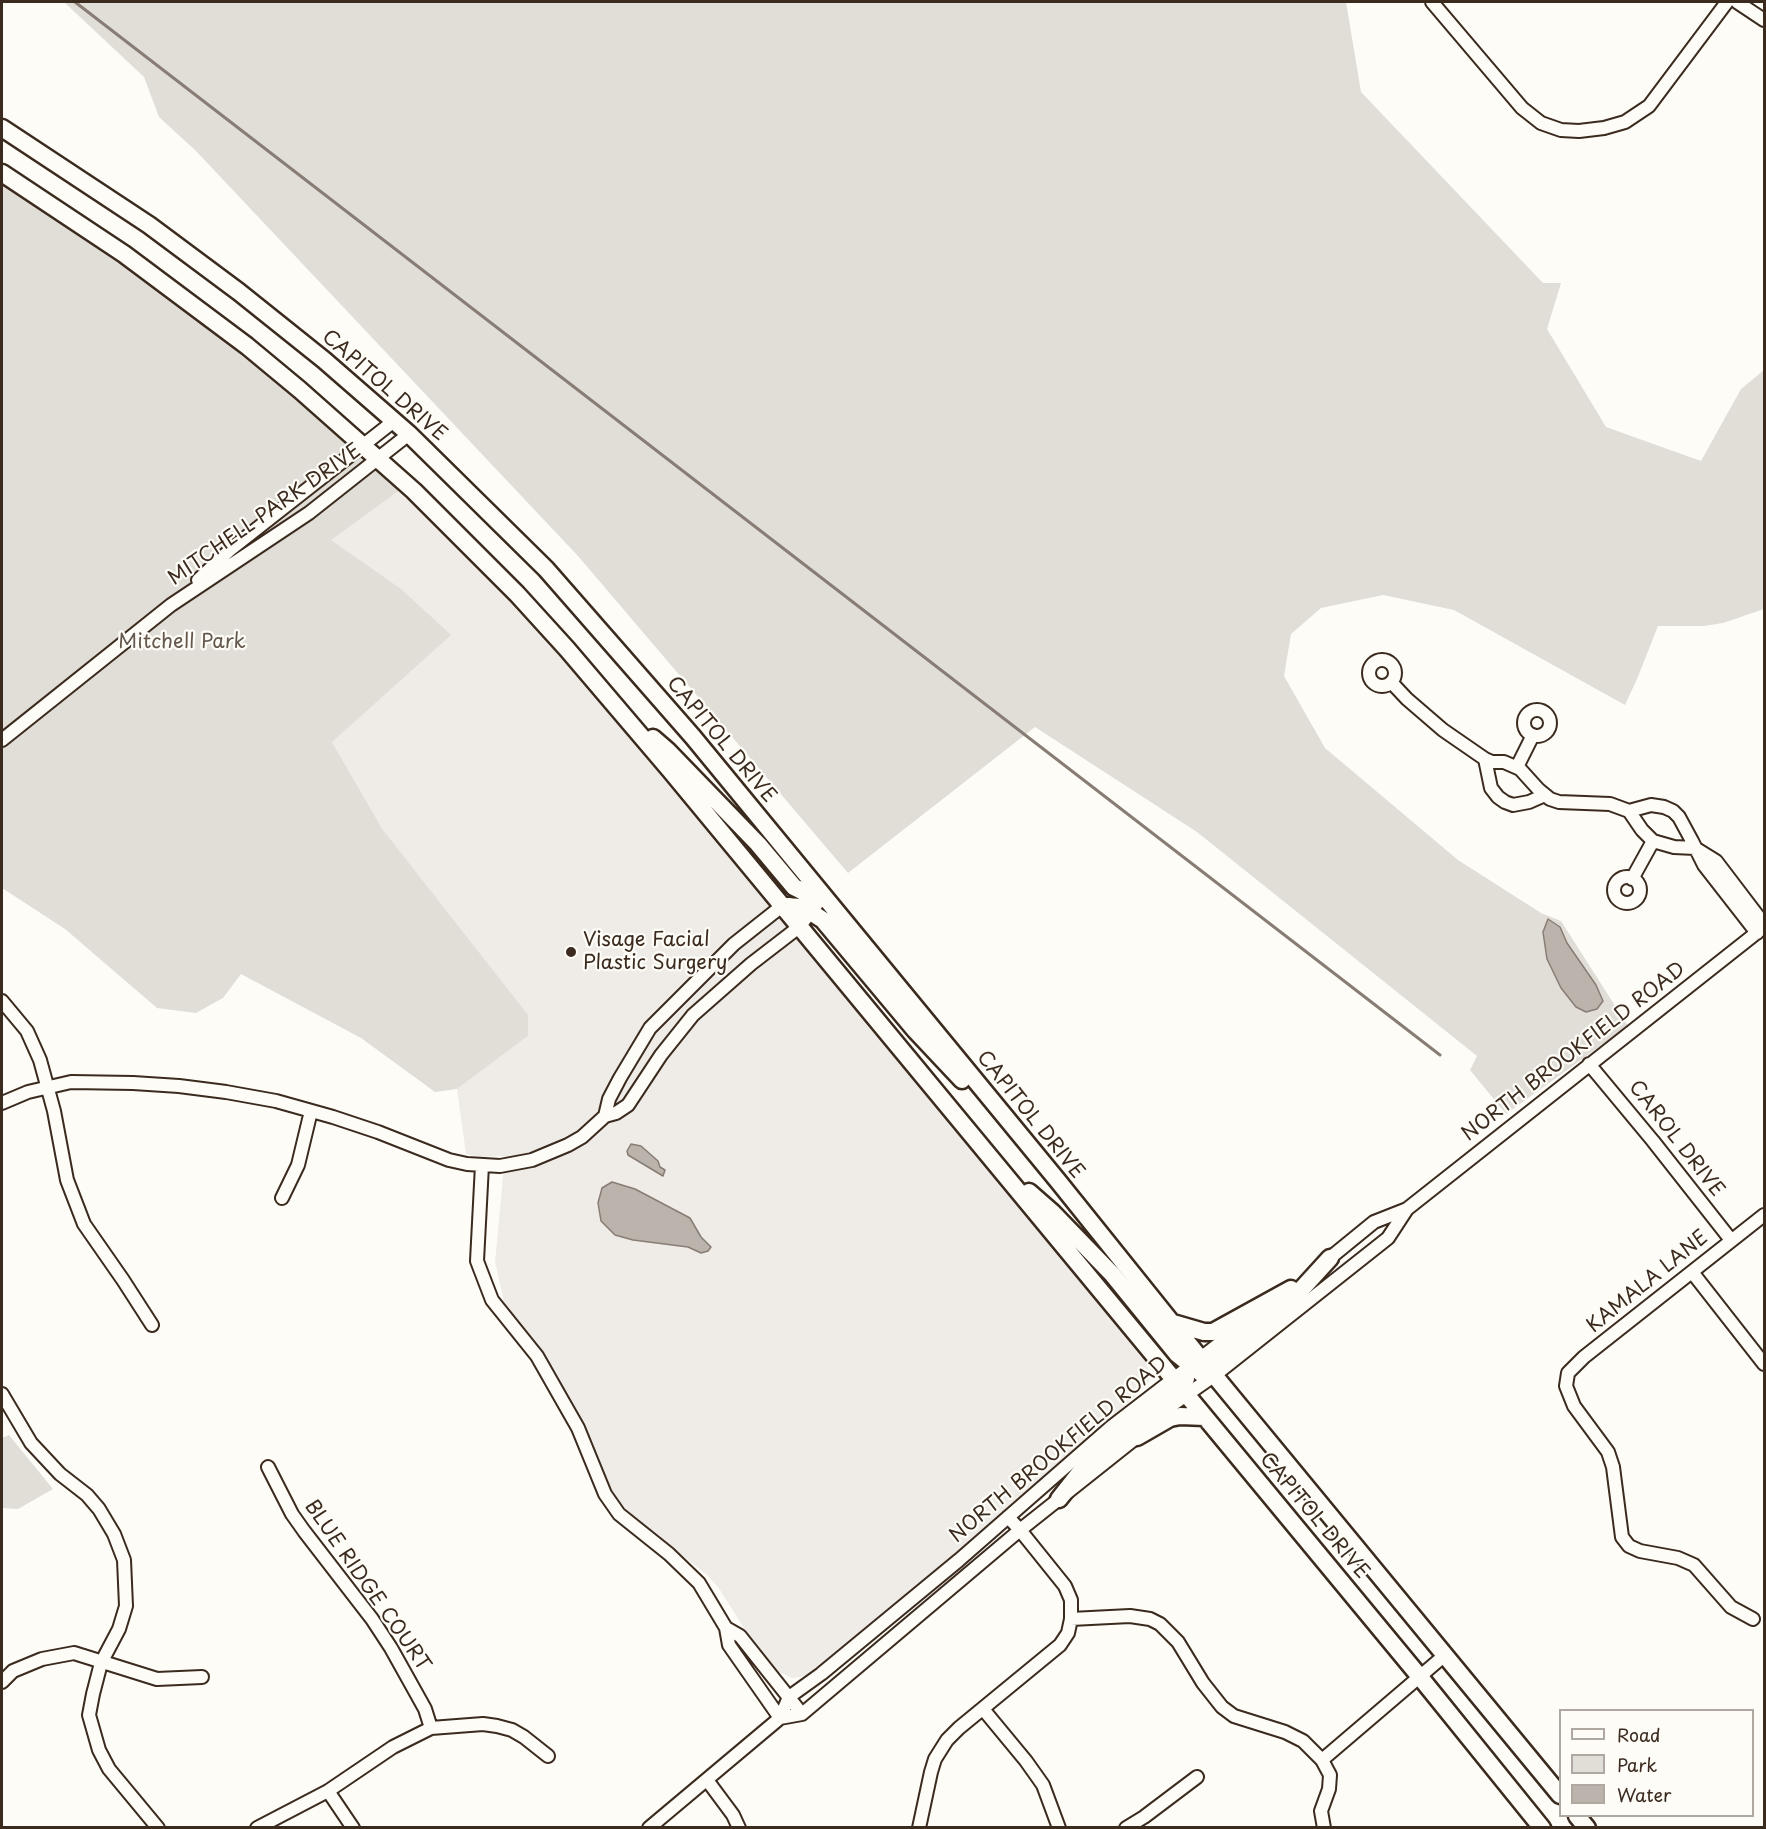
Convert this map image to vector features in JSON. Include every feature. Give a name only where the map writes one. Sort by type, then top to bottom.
[{"type":"main road","name":"CAPITOL DRIVE","points":[[2,128],[111,199],[215,273],[324,360],[409,434],[522,544],[574,599],[693,737],[1028,1145],[1171,1322],[1202,1368],[1305,1484],[1559,1794]]},
{"type":"main road","points":[[2,173],[76,221],[178,294],[282,375],[364,446],[475,550],[616,706],[782,906],[803,906],[822,920],[939,1057],[1028,1145]]},
{"type":"main road","points":[[616,706],[668,751],[758,844],[794,887],[806,893],[823,896]]},
{"type":"main road","name":"CAPITOL DRIVE","points":[[782,906],[1542,1827]]},
{"type":"main road","points":[[994,1162],[1053,1213],[1104,1266],[1177,1354],[1202,1368]]},
{"type":"main road","points":[[1059,1499],[1085,1466],[1112,1440],[1299,1293],[1330,1258]]},
{"type":"main road","points":[[1171,1322],[1193,1330],[1213,1332],[1291,1289]]},
{"type":"main road","points":[[1137,1437],[1170,1418],[1180,1416],[1205,1418]]},
{"type":"street","points":[[1432,2],[1522,108],[1541,123],[1561,130],[1579,130],[1604,128],[1625,122],[1649,106],[1727,2]]},
{"type":"street","points":[[1737,2],[1764,20]]},
{"type":"street","name":"MITCHELL PARK DRIVE","points":[[2,740],[171,605],[231,549],[394,421]]},
{"type":"street","name":"MITCHELL PARK DRIVE","points":[[171,605],[309,513],[409,434]]},
{"type":"street","points":[[1391,682],[1443,730],[1485,759],[1516,766],[1545,795],[1559,802],[1610,804],[1629,811],[1653,841],[1674,848],[1695,848]]},
{"type":"street","points":[[1516,766],[1533,735]]},
{"type":"street","points":[[1485,759],[1491,788],[1505,802],[1514,805],[1545,795]]},
{"type":"street","points":[[1629,811],[1651,805],[1664,807],[1673,812],[1704,865],[1762,928]]},
{"type":"street","points":[[1632,879],[1653,841]]},
{"type":"street","points":[[605,1116],[609,1100],[630,1060],[650,1028],[678,998],[734,944],[782,906],[823,896]]},
{"type":"street","points":[[2,1103],[48,1086],[91,1082],[179,1086],[276,1101],[362,1126],[449,1160],[500,1166],[516,1163],[550,1154],[582,1137],[605,1116],[616,1113],[628,1105],[661,1055],[693,1015],[751,964],[799,927],[823,896]]},
{"type":"street","name":"NORTH BROOKFIELD ROAD","points":[[1202,1368],[1291,1289],[1374,1222],[1407,1209],[1762,928]]},
{"type":"street","points":[[678,998],[693,1015]]},
{"type":"street","points":[[2,1001],[27,1031],[40,1060],[74,1202],[90,1234],[152,1325]]},
{"type":"street","name":"CAROL DRIVE","points":[[1589,1064],[1731,1240]]},
{"type":"street","points":[[282,1198],[298,1165],[311,1112]]},
{"type":"street","points":[[482,1165],[477,1261],[492,1300],[537,1356],[578,1428],[605,1494],[619,1514],[669,1554],[699,1583],[726,1628],[729,1645],[780,1718]]},
{"type":"street","name":"NORTH BROOKFIELD ROAD","points":[[1202,1368],[1388,1238],[1407,1209]]},
{"type":"street","name":"KAMALA LANE","points":[[1753,1619],[1731,1607],[1694,1565],[1678,1558],[1640,1551],[1629,1546],[1622,1537],[1613,1467],[1608,1452],[1574,1406],[1566,1386],[1568,1373],[1584,1357],[1764,1215]]},
{"type":"street","points":[[1692,1272],[1764,1365]]},
{"type":"street","name":"NORTH BROOKFIELD ROAD","points":[[780,1718],[802,1714],[1020,1530],[1137,1437],[1179,1386]]},
{"type":"street","name":"NORTH BROOKFIELD ROAD","points":[[649,1827],[780,1718],[789,1697],[863,1639],[1111,1427],[1179,1386]]},
{"type":"street","points":[[2,1394],[31,1443],[60,1474],[87,1495],[99,1509],[114,1534],[124,1560],[126,1606],[119,1629],[101,1663],[89,1715],[99,1750],[114,1776],[158,1827]]},
{"type":"street","name":"BLUE RIDGE COURT","points":[[268,1467],[292,1514],[372,1619],[391,1648],[425,1709],[431,1728]]},
{"type":"street","points":[[919,1827],[935,1759],[947,1740],[958,1728],[1060,1645],[1068,1633],[1071,1600],[1065,1586],[1008,1517]]},
{"type":"street","points":[[1071,1619],[1130,1616],[1150,1619],[1160,1624],[1178,1642],[1203,1683],[1222,1707],[1234,1716],[1285,1732],[1303,1741],[1322,1760],[1330,1775],[1329,1789],[1321,1811],[1324,1827]]},
{"type":"street","points":[[726,1628],[740,1636],[802,1714]]},
{"type":"street","points":[[2,1682],[13,1671],[42,1659],[74,1653],[158,1679],[202,1677]]},
{"type":"street","points":[[1322,1760],[1445,1655]]},
{"type":"street","points":[[983,1709],[1039,1779],[1050,1800],[1059,1827]]},
{"type":"street","points":[[257,1827],[328,1791],[393,1747],[431,1728],[483,1724],[497,1726],[512,1730],[524,1737],[548,1756]]},
{"type":"street","points":[[1126,1827],[1144,1817],[1197,1777]]},
{"type":"street","points":[[707,1780],[739,1827]]},
{"type":"street","points":[[328,1791],[353,1827]]},
{"type":"shaded area","points":[[400,490],[527,615],[635,738],[1146,1363],[1150,1373],[1149,1382],[1141,1391],[1054,1469],[810,1673],[801,1677],[792,1678],[775,1670],[758,1650],[718,1587],[707,1575],[635,1518],[614,1496],[564,1389],[504,1302],[495,1262],[505,1156],[482,1157],[466,1154],[457,1089],[528,1036],[383,830],[332,742],[331,539]]},
{"type":"green space","points":[[64,2],[1346,2],[1361,92],[1543,283],[1561,283],[1547,329],[1606,427],[1701,461],[1741,389],[1764,370],[1764,609],[1723,623],[1704,626],[1658,626],[1625,705],[1454,610],[1383,595],[1321,608],[1291,634],[1284,676],[1325,748],[1458,860],[1541,913],[1561,921],[1628,1026],[1506,1114],[1470,1070],[1477,1056],[1197,832],[1035,727],[848,873],[578,556],[196,151],[159,117],[144,77]]},
{"type":"green space","name":"Mitchell Park","points":[[2,182],[118,260],[232,345],[400,490],[331,540],[401,589],[451,635],[332,742],[383,830],[528,1015],[528,1036],[457,1089],[435,1092],[361,1038],[241,974],[223,998],[196,1013],[157,1008],[65,929],[2,888]]},
{"type":"green space","points":[[9,1435],[53,1489],[18,1509],[2,1508],[2,1438]]},
{"type":"water","points":[[1548,919],[1560,927],[1567,943],[1596,985],[1603,1001],[1597,1009],[1586,1012],[1576,1007],[1561,988],[1547,959],[1543,932]]},
{"type":"water","points":[[631,1144],[641,1146],[658,1161],[660,1167],[665,1170],[663,1176],[628,1155],[627,1151]]},
{"type":"water","points":[[612,1182],[635,1189],[690,1218],[701,1237],[711,1247],[708,1251],[701,1253],[688,1247],[633,1240],[615,1235],[601,1221],[598,1203],[602,1188]]},
{"type":"waterway","points":[[75,2],[1440,1055]]},
{"type":"place","name":"Visage Facial Plastic Surgery","points":[[571,952]]}]
